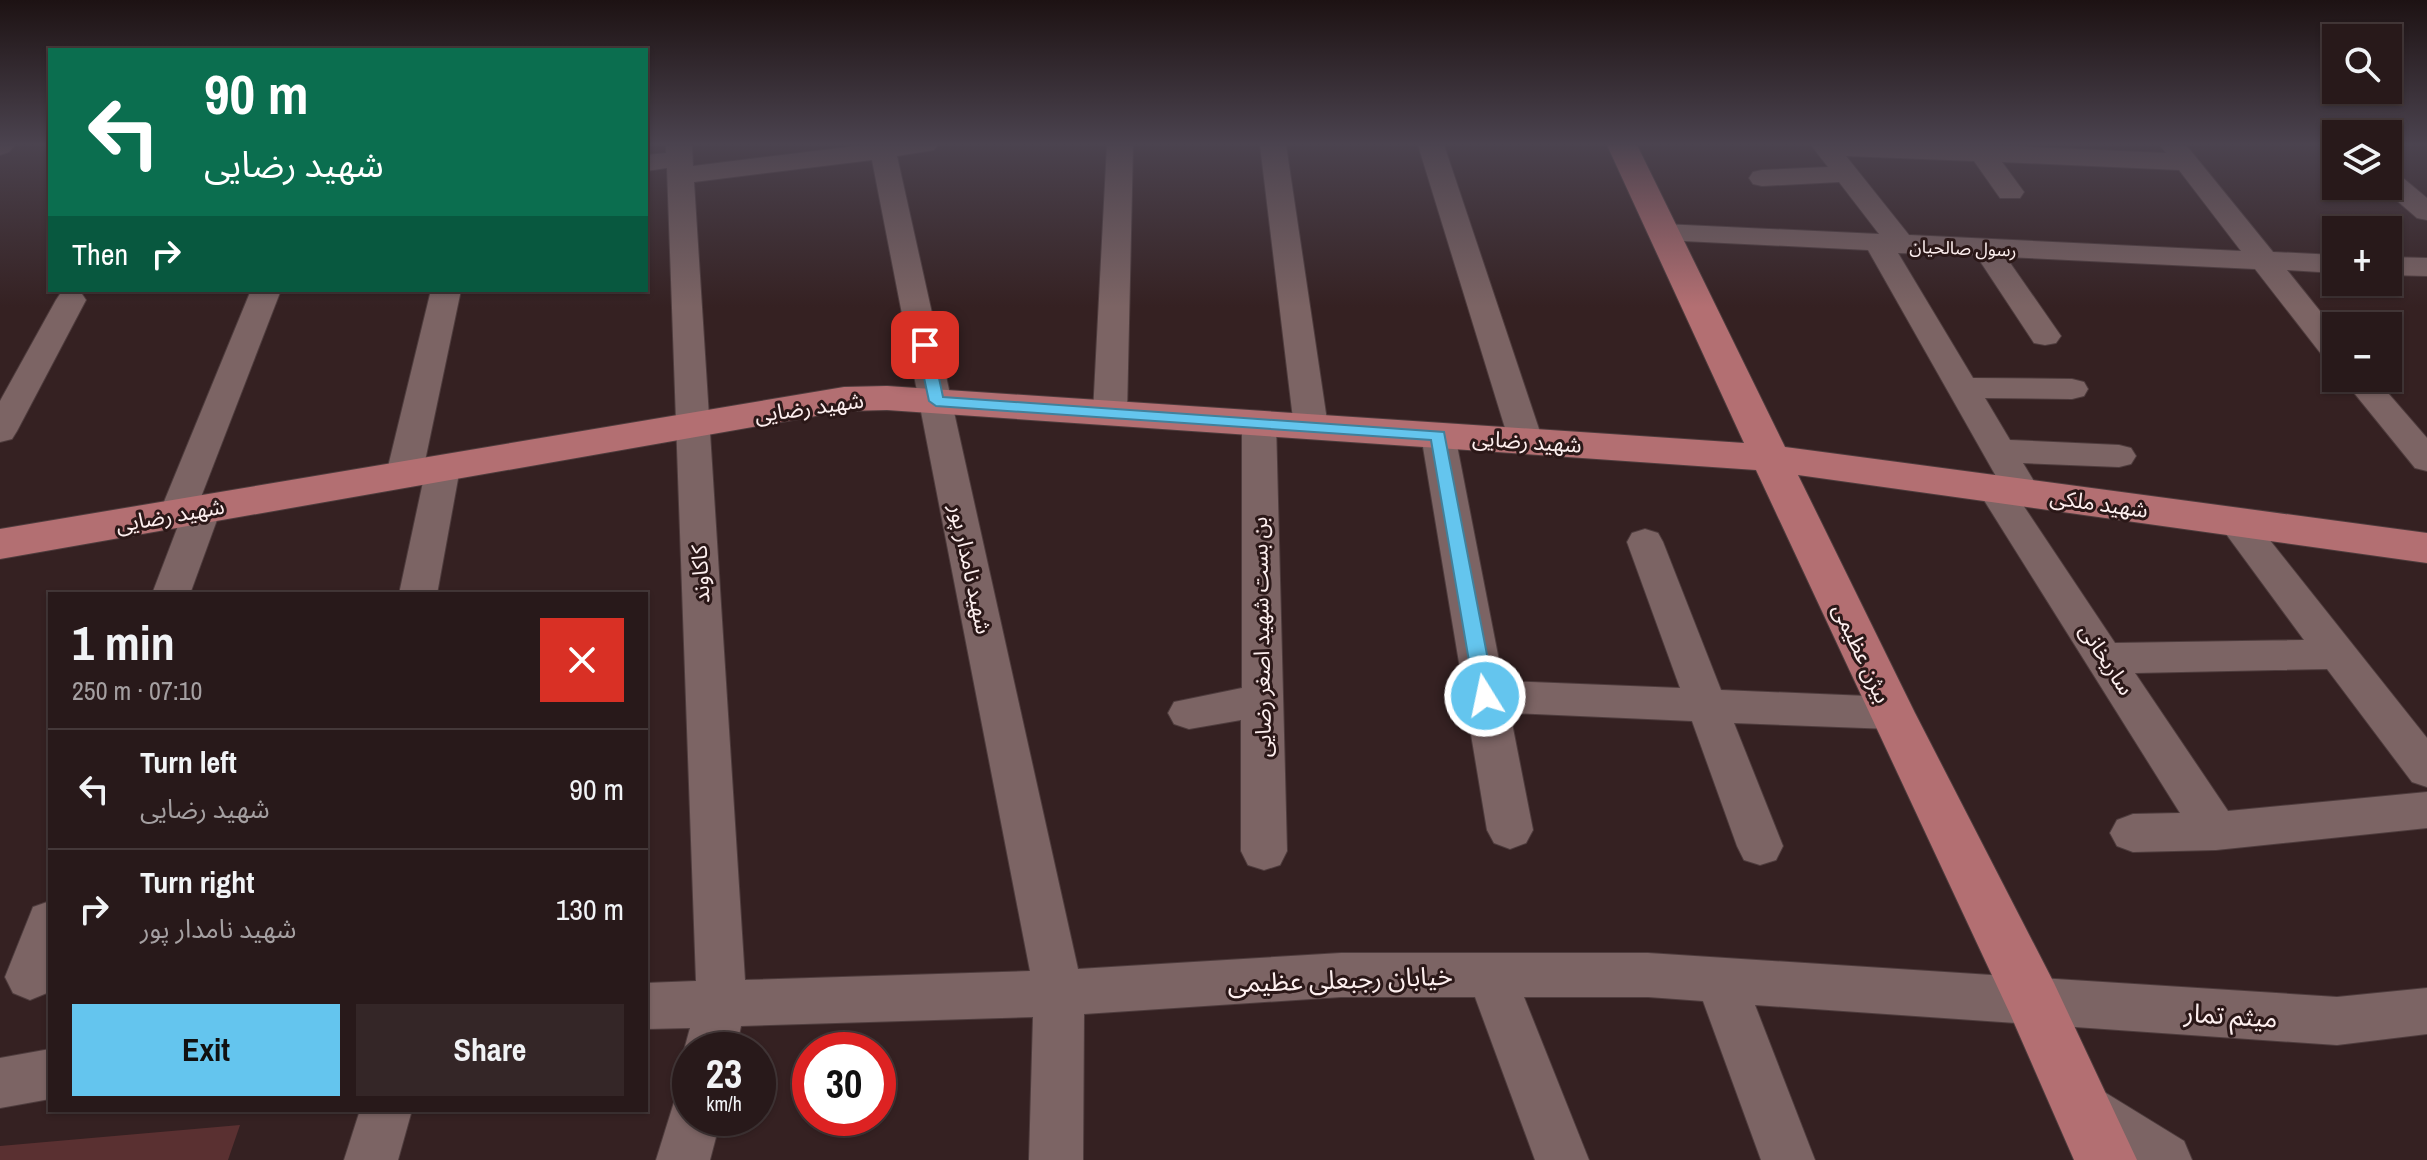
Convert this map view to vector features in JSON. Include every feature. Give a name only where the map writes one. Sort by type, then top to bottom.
[{"type":"main road","name":"بیژن عظیمی","points":[[1648,199],[1891,713],[2034,1002],[2106,1160]]},
{"type":"main road","name":"شهید رضایی","points":[[0,544],[844,399],[936,401],[1771,458]]},
{"type":"main road","name":"شهید ملکی","points":[[1771,458],[2005,477],[2236,523],[2427,548]]},
{"type":"street","name":"کاکاوند","points":[[674,199],[693,425],[716,1027]]},
{"type":"street","name":"شهید نامدار پور","points":[[894,199],[1059,993],[1056,1160]]},
{"type":"street","points":[[1110,413],[1118,199]]},
{"type":"street","points":[[1280,199],[1311,427]]},
{"type":"street","points":[[1448,199],[1526,441]]},
{"type":"street","name":"ساریخانی","points":[[1863,199],[1891,245],[2005,477],[2106,658],[2216,831]]},
{"type":"street","points":[[2214,199],[2322,335]]},
{"type":"street","name":"رسول صالحیان","points":[[1663,232],[2322,263]]},
{"type":"street","points":[[1986,249],[2045,336]]},
{"type":"street","points":[[2402,266],[2427,267]]},
{"type":"street","points":[[171,592],[190,511],[265,292]]},
{"type":"street","points":[[418,592],[424,471],[446,292]]},
{"type":"street","points":[[0,431],[71,300]]},
{"type":"street","points":[[1963,388],[2072,389]]},
{"type":"street","points":[[2370,392],[2427,460]]},
{"type":"street","name":"بن بست شهید اصغر رضایی","points":[[1259,423],[1264,851]]},
{"type":"street","points":[[1438,435],[1510,830]]},
{"type":"street","points":[[2005,477],[2119,456]]},
{"type":"street","points":[[2236,523],[2427,770]]},
{"type":"street","points":[[1645,542],[1760,846]]},
{"type":"street","points":[[2106,658],[2337,654]]},
{"type":"street","points":[[1485,696],[1891,713]]},
{"type":"street","points":[[1189,713],[1262,701]]},
{"type":"street","points":[[2133,833],[2216,831],[2427,810]]},
{"type":"street","points":[[30,977],[48,928]]},
{"type":"street","name":"خیابان رجبعلی عظیمی","points":[[648,1007],[716,1027],[1059,993],[1341,975],[1648,975],[2034,1002]]},
{"type":"street","points":[[1491,975],[1562,1160]]},
{"type":"street","points":[[1720,979],[1788,1160]]},
{"type":"street","name":"میثم تمار","points":[[2034,1002],[2337,1021],[2427,1011]]},
{"type":"street","points":[[0,1083],[48,1074]]},
{"type":"street","points":[[2082,1108],[2165,1160]]},
{"type":"street","points":[[371,1160],[385,1112]]},
{"type":"street","points":[[683,1160],[689,1136]]},
{"type":"shaded area","points":[[240,1125],[228,1160],[0,1160],[0,1146]]},
{"type":"route","points":[[925,345],[936,401],[1438,435],[1485,696]]}]
